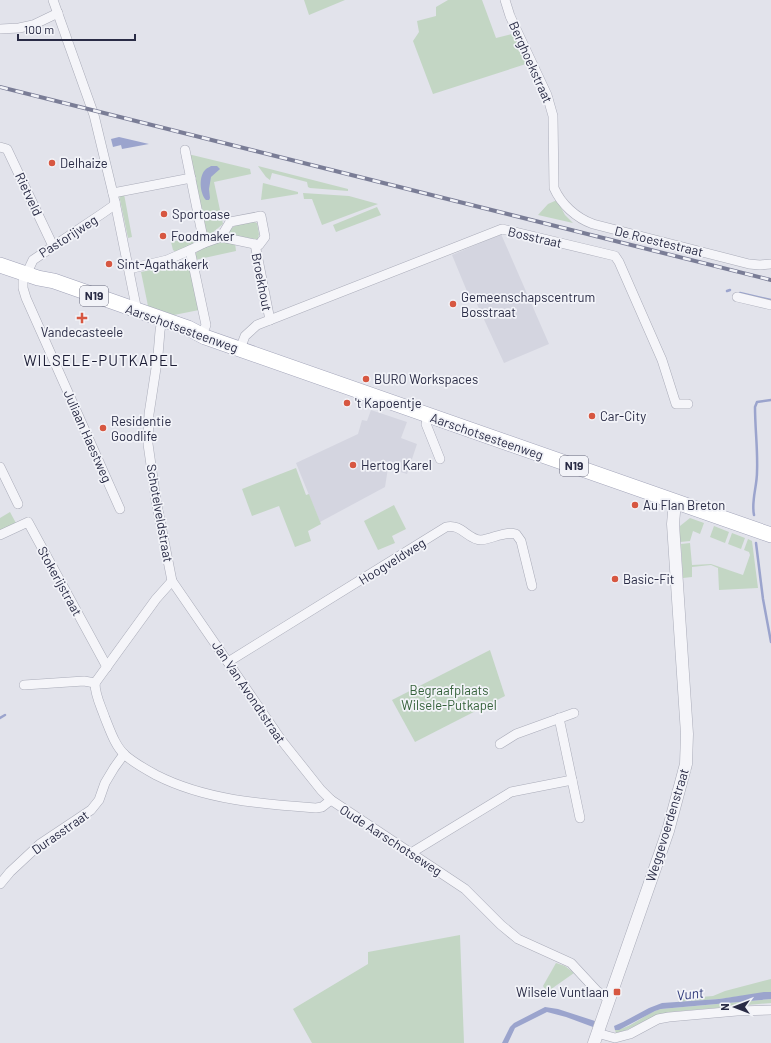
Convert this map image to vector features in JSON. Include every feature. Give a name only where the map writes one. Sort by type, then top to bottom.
[{"type":"main road","name":"Aarschotsesteenweg","points":[[1,268],[54,281],[188,328],[202,335],[240,349],[428,416],[675,501],[771,536]]},
{"type":"street","points":[[53,0],[93,110],[114,198],[138,311]]},
{"type":"street","name":"Berghoekstraat","points":[[505,0],[510,16],[547,95],[554,116],[554,188],[557,195]]},
{"type":"street","points":[[0,29],[19,28],[33,25],[58,13]]},
{"type":"street","name":"Rietveld","points":[[0,147],[8,149],[53,246]]},
{"type":"street","points":[[185,150],[204,243]]},
{"type":"street","points":[[114,198],[191,178]]},
{"type":"street","name":"De Roestestraat","points":[[557,195],[572,212],[584,221],[593,224],[749,264],[771,264]]},
{"type":"street","name":"Pastorijweg","points":[[26,274],[33,260],[107,211],[113,206],[114,198]]},
{"type":"street","points":[[129,269],[167,260],[221,237],[259,245],[265,237],[260,216],[230,222],[221,237]]},
{"type":"street","name":"Bosstraat","points":[[240,349],[245,336],[257,325],[502,229],[614,256],[619,262],[662,360],[676,404],[688,404]]},
{"type":"street","name":"Broekhout","points":[[254,244],[270,320]]},
{"type":"street","points":[[190,250],[206,325],[202,335]]},
{"type":"street","name":"Juliaan Haestweg","points":[[26,274],[23,281],[23,288],[26,298],[120,509]]},
{"type":"street","points":[[737,297],[771,305]]},
{"type":"street","name":"Schotelveldstraat","points":[[95,683],[156,599],[172,581],[156,500],[148,444],[149,414],[162,319]]},
{"type":"street","points":[[428,416],[426,424],[440,459]]},
{"type":"street","points":[[0,467],[18,504]]},
{"type":"street","name":"Weggevoerdenstraat","points":[[598,1032],[668,831],[686,764],[687,734],[674,524],[675,501]]},
{"type":"street","name":"Stokerijstraat","points":[[0,536],[28,522],[107,667]]},
{"type":"street","name":"Hoogveldweg","points":[[228,662],[446,527],[456,527],[481,540],[510,533],[516,534],[521,541],[532,586]]},
{"type":"street","name":"Jan Van Avondtstraat","points":[[172,581],[282,741],[321,790],[331,800]]},
{"type":"street","points":[[24,685],[84,681],[95,683]]},
{"type":"street","name":"Oude Aarschotseweg","points":[[95,683],[95,692],[115,741],[124,754],[147,770],[171,782],[197,792],[254,803],[316,808],[322,807],[331,800],[464,889],[501,925],[518,939],[572,963],[597,991],[610,999]]},
{"type":"street","points":[[500,744],[516,734],[574,713]]},
{"type":"street","points":[[559,718],[580,818]]},
{"type":"street","name":"Durasstraat","points":[[0,884],[10,872],[40,844],[91,810],[99,800],[105,783],[124,754]]},
{"type":"street","points":[[411,853],[511,792],[572,780]]},
{"type":"street","points":[[598,1032],[614,1038],[630,1034],[658,1019],[737,1011],[771,1010]]},
{"type":"shaded area","points":[[501,234],[549,344],[504,363],[476,302],[471,301],[452,255]]},
{"type":"shaded area","name":"Hertog Karel","points":[[371,410],[407,422],[401,438],[417,444],[407,474],[388,468],[385,487],[320,522],[296,463],[358,434],[362,420],[367,421]]},
{"type":"green space","points":[[304,0],[345,0],[309,15]]},
{"type":"green space","points":[[448,0],[482,0],[496,38],[516,33],[529,63],[433,94],[413,41],[419,32],[417,21],[436,16],[436,7]]},
{"type":"green space","points":[[188,154],[250,169],[251,174],[214,182],[223,224],[212,233],[205,234]]},
{"type":"green space","points":[[258,166],[348,189],[348,191],[310,188],[308,187],[307,182],[272,173],[270,180]]},
{"type":"green space","points":[[263,183],[298,192],[298,194],[261,200]]},
{"type":"green space","points":[[303,193],[349,196],[378,204],[322,225],[312,199],[304,199]]},
{"type":"green space","points":[[124,194],[132,237],[128,238],[119,195]]},
{"type":"green space","points":[[557,200],[565,215],[573,223],[538,215],[548,204]]},
{"type":"green space","points":[[377,207],[381,215],[336,232],[333,225]]},
{"type":"green space","points":[[254,222],[257,223],[259,234],[258,239],[230,235],[229,231],[237,225]]},
{"type":"green space","points":[[198,236],[201,240],[176,252],[173,250],[171,242]]},
{"type":"green space","points":[[216,242],[235,243],[236,251],[195,260],[195,254],[199,250]]},
{"type":"green space","points":[[189,262],[199,310],[174,315],[148,306],[141,272]]},
{"type":"green space","points":[[296,468],[306,495],[309,494],[321,524],[308,531],[311,541],[295,547],[279,506],[252,516],[242,489]]},
{"type":"green space","points":[[394,505],[406,529],[392,536],[395,543],[378,550],[364,521]]},
{"type":"green space","points":[[10,512],[17,525],[0,533],[0,518]]},
{"type":"green space","points":[[690,518],[704,523],[700,534],[693,531],[690,541],[680,542],[680,526]]},
{"type":"green space","points":[[714,526],[729,532],[725,543],[710,537]]},
{"type":"green space","points":[[732,533],[745,538],[741,549],[728,544]]},
{"type":"green space","points":[[748,539],[752,541],[758,588],[719,590],[718,568],[711,565],[692,567],[692,577],[683,578],[681,544],[690,543],[692,565],[711,564],[743,575],[750,555],[749,552],[744,550]]},
{"type":"green space","name":"Begraafplaats Wilsele-Putkapel","points":[[490,650],[505,696],[415,742],[392,700]]},
{"type":"green space","points":[[460,935],[464,1043],[312,1043],[293,1009],[368,964],[368,952]]},
{"type":"green space","points":[[556,963],[565,966],[574,973],[547,992],[543,986]]},
{"type":"green space","points":[[771,979],[771,992],[719,999],[678,1002],[687,995],[689,998],[713,996],[725,991]]},
{"type":"green space","points":[[771,999],[771,1003],[670,1012],[657,1015],[624,1031],[616,1033],[615,1030],[621,1029],[661,1009]]},
{"type":"water","points":[[119,137],[149,144],[122,149],[121,145],[113,147],[111,139]]},
{"type":"water","points":[[211,166],[217,166],[220,169],[211,177],[209,189],[210,198],[209,200],[206,200],[202,194],[201,180],[203,172]]},
{"type":"water","points":[[771,992],[771,999],[661,1009],[619,1030],[615,1030],[614,1026],[662,1003],[719,999]]},
{"type":"water","points":[[545,1007],[558,1009],[595,1021],[593,1027],[547,1012],[515,1028],[508,1043],[502,1043],[510,1027],[514,1023]]},
{"type":"waterway","points":[[740,293],[771,300]]},
{"type":"waterway","points":[[754,515],[753,504],[757,478],[755,407],[757,402],[771,400]]},
{"type":"waterway","points":[[756,543],[763,599],[771,642]]},
{"type":"waterway","points":[[0,718],[5,715]]},
{"type":"railway","points":[[0,87],[771,280]]},
{"type":"place","name":"Delhaize","points":[[52,163]]},
{"type":"place","name":"Sportoase","points":[[164,214]]},
{"type":"place","name":"Foodmaker","points":[[163,236]]},
{"type":"place","name":"Sint-Agathakerk","points":[[109,264]]},
{"type":"place","name":"Gemeenschapscentrum Bosstraat","points":[[453,304]]},
{"type":"place","name":"Vandecasteele","points":[[82,318]]},
{"type":"place","name":"BURO Workspaces","points":[[366,379]]},
{"type":"place","name":"'t Kapoentje","points":[[347,403]]},
{"type":"place","name":"Car-City","points":[[592,416]]},
{"type":"place","name":"Residentie Goodlife","points":[[103,428]]},
{"type":"place","name":"Hertog Karel","points":[[353,465]]},
{"type":"place","name":"Au Flan Breton","points":[[635,505]]},
{"type":"place","name":"Basic-Fit","points":[[615,579]]},
{"type":"place","name":"Wilsele Vuntlaan","points":[[617,992]]},
{"type":"district","name":"WILSELE-PUTKAPEL","points":[[101,361]]},
{"type":"water label","name":"Vunt","points":[[690,994]]}]
